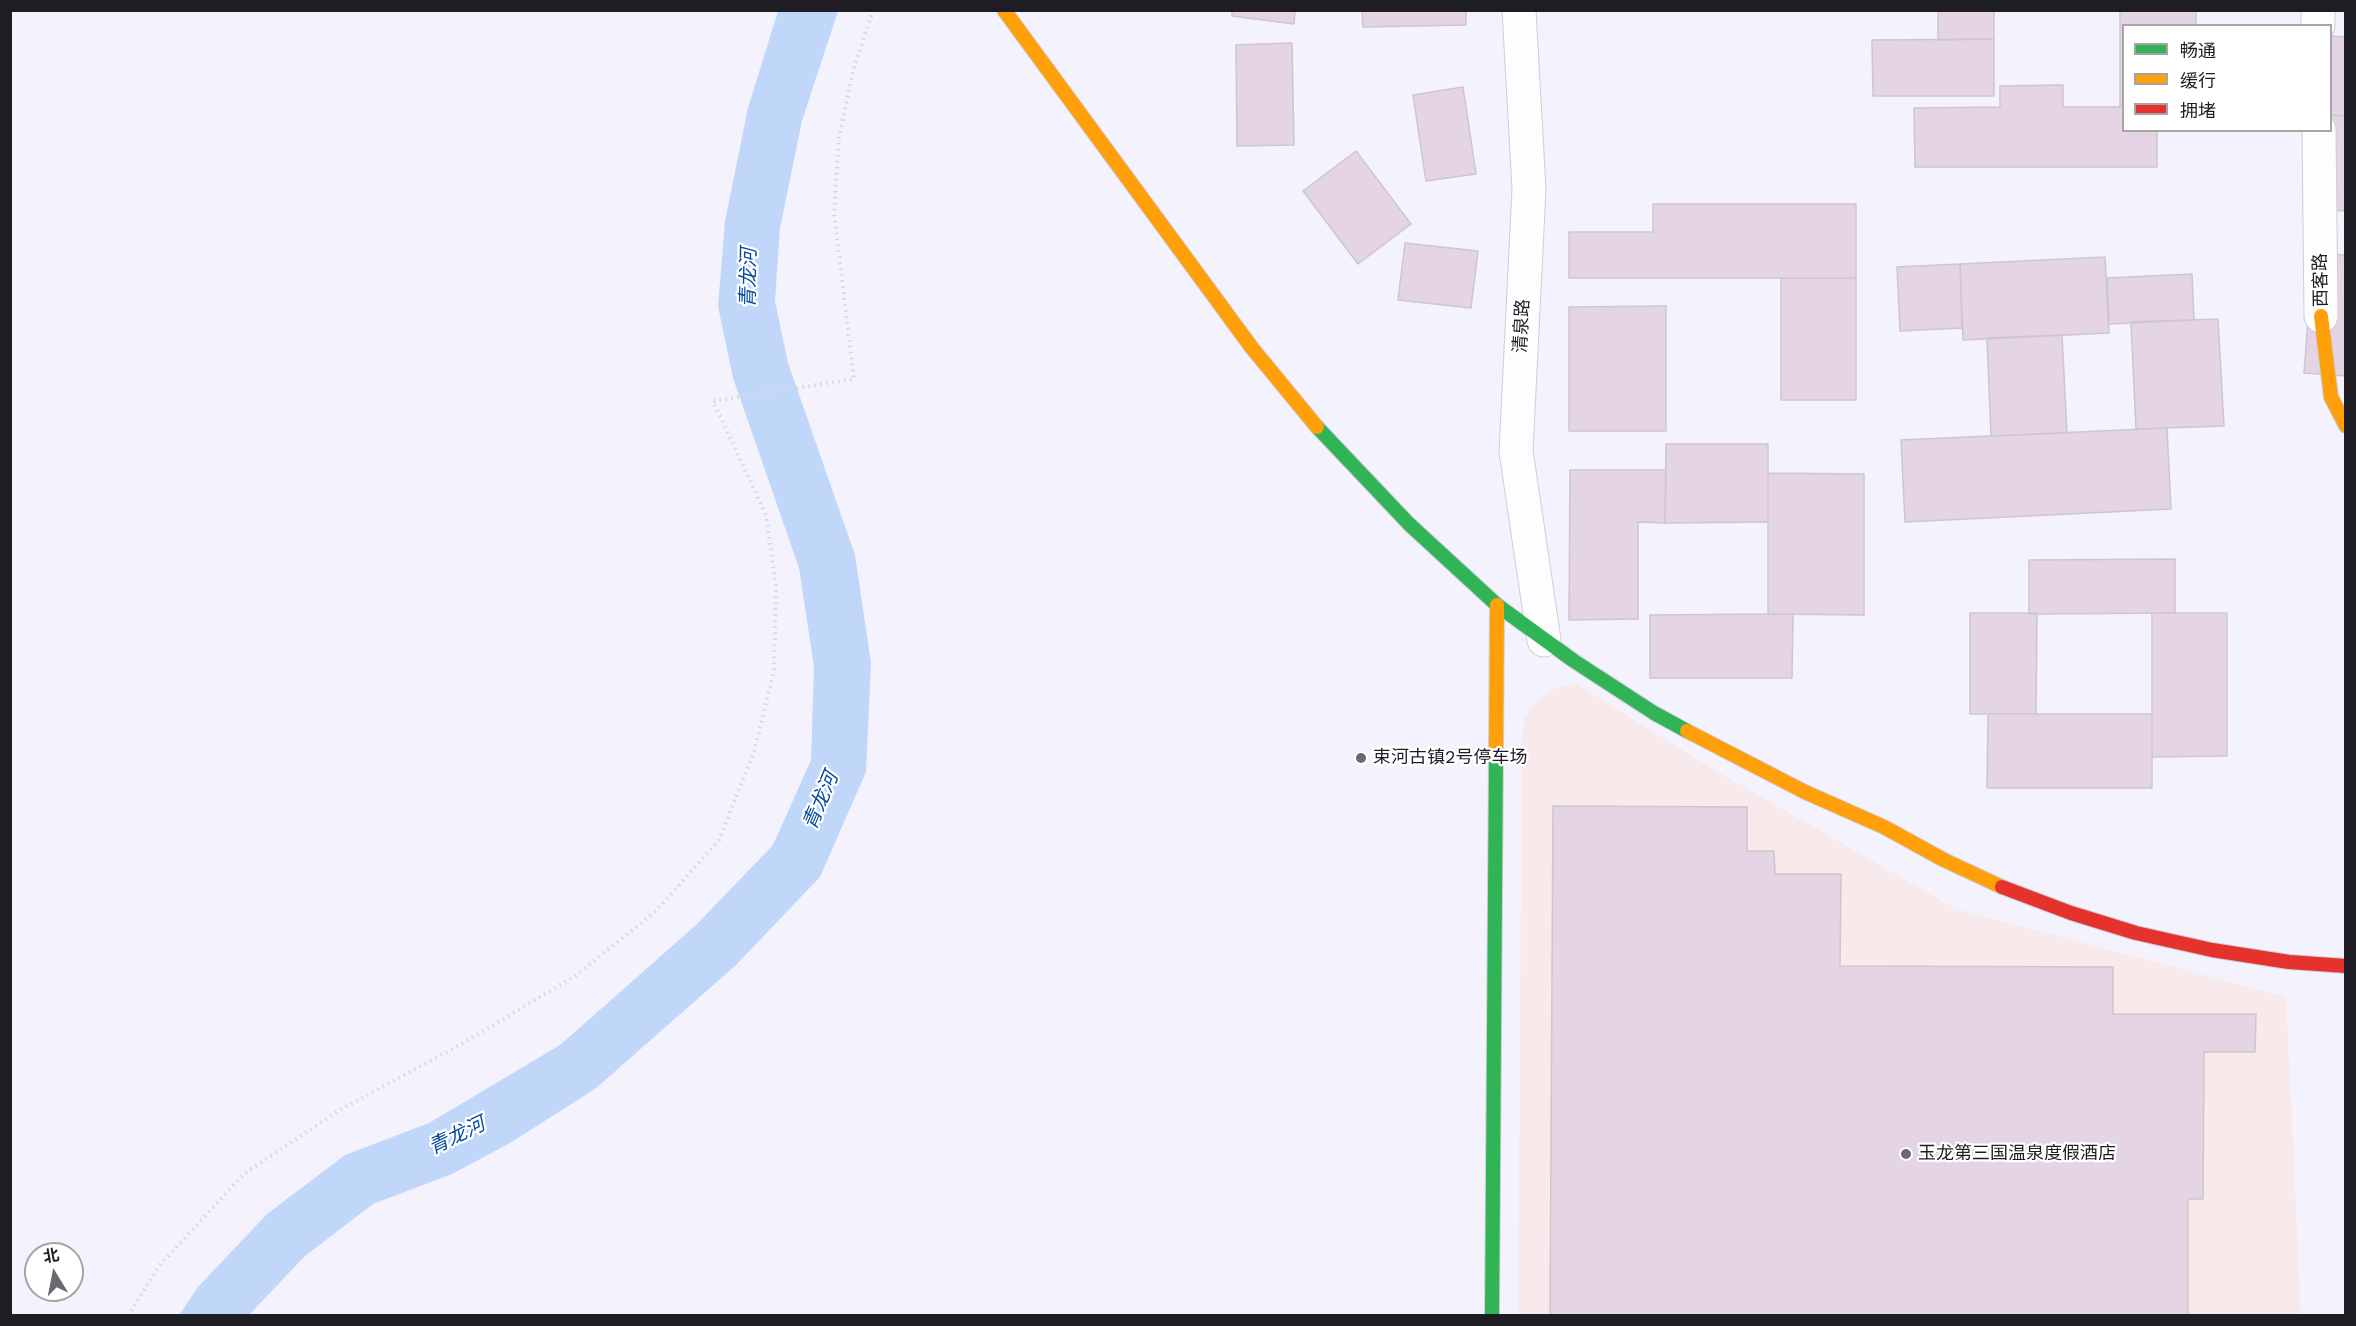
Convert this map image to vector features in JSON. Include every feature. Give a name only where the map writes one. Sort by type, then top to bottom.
[{"type":"street","points":[[1004,10],[1252,348],[1326,437],[1409,524],[1497,605],[1544,640],[1654,713],[1729,754],[1805,792],[1884,827],[1944,860],[2006,889],[2071,914],[2136,933],[2212,950],[2289,962],[2346,966]]},
{"type":"street","name":"清泉路","points":[[1519,10],[1529,189],[1516,451],[1544,640]]},
{"type":"street","name":"西客路","points":[[2319,132],[2321,316],[2331,397],[2346,426]]},
{"type":"street","points":[[1492,1316],[1497,605]]},
{"type":"path","points":[[128,1316],[159,1266],[244,1174],[338,1111],[465,1042],[575,976],[656,911],[719,840],[754,752],[774,671],[776,588],[766,515],[713,401],[854,379],[834,213],[839,137],[853,71],[873,10]]},
{"type":"shaded area","name":"玉龙第三国温泉度假酒店","points":[[1576,684],[1718,772],[1956,909],[2286,997],[2301,1315],[1518,1316],[1524,720],[1540,698],[1557,688]]},
{"type":"water","name":"青龙河","points":[[778,11],[838,11],[802,121],[780,228],[775,301],[788,363],[855,555],[871,663],[866,772],[820,877],[735,966],[595,1089],[510,1143],[452,1174],[373,1204],[305,1256],[249,1315],[179,1315],[198,1287],[267,1214],[345,1155],[429,1123],[560,1045],[696,925],[773,845],[811,760],[814,667],[799,568],[733,378],[718,306],[725,221],[748,108]]},
{"type":"building","points":[[1232,10],[1295,10],[1294,24],[1232,16]]},
{"type":"building","points":[[1362,10],[1466,10],[1466,25],[1363,27]]},
{"type":"building","points":[[1938,10],[1994,10],[1994,39],[1938,40]]},
{"type":"building","points":[[2120,10],[2196,10],[2196,24],[2122,24],[2122,107],[2120,107]]},
{"type":"building","points":[[2332,36],[2346,37],[2346,116],[2332,115]]},
{"type":"building","points":[[1994,39],[1994,96],[1873,96],[1872,40]]},
{"type":"building","points":[[1292,43],[1294,145],[1237,146],[1236,45]]},
{"type":"building","points":[[2063,85],[2063,107],[2122,107],[2122,132],[2157,132],[2157,167],[1915,167],[1914,108],[2000,107],[2000,86]]},
{"type":"building","points":[[1463,87],[1476,174],[1426,181],[1413,95]]},
{"type":"building","points":[[2332,115],[2346,116],[2346,211],[2319,209],[2330,132],[2332,132]]},
{"type":"building","points":[[1356,151],[1411,224],[1358,264],[1303,191]]},
{"type":"building","points":[[1653,204],[1856,204],[1856,278],[1569,278],[1569,232],[1653,232]]},
{"type":"building","points":[[1405,243],[1478,251],[1471,308],[1398,300]]},
{"type":"building","points":[[2313,253],[2346,255],[2346,376],[2304,373]]},
{"type":"building","points":[[2105,257],[2109,333],[1963,340],[1960,264]]},
{"type":"building","points":[[1960,264],[1962,328],[1900,331],[1897,267]]},
{"type":"building","points":[[2192,274],[2194,320],[2109,324],[2107,278]]},
{"type":"building","points":[[1781,278],[1856,278],[1856,400],[1781,400]]},
{"type":"building","points":[[1666,306],[1666,431],[1569,431],[1569,307]]},
{"type":"building","points":[[2218,319],[2224,426],[2136,429],[2131,322]]},
{"type":"building","points":[[2062,335],[2067,433],[1991,436],[1987,338]]},
{"type":"building","points":[[2167,428],[2171,509],[1905,522],[1901,440]]},
{"type":"building","points":[[1666,444],[1768,444],[1768,522],[1665,523]]},
{"type":"building","points":[[1570,470],[1666,470],[1665,523],[1638,522],[1638,619],[1569,620]]},
{"type":"building","points":[[1768,473],[1864,474],[1864,615],[1768,614]]},
{"type":"building","points":[[2175,559],[2175,613],[2029,614],[2029,560]]},
{"type":"building","points":[[1970,613],[2037,613],[2036,714],[1970,714]]},
{"type":"building","points":[[2152,613],[2227,613],[2227,756],[2152,757]]},
{"type":"building","points":[[1793,614],[1792,678],[1650,678],[1650,615]]},
{"type":"building","points":[[1988,714],[2152,714],[2152,788],[1987,788]]},
{"type":"building","name":"玉龙第三国温泉度假酒店","points":[[1553,806],[1747,807],[1747,851],[1774,851],[1775,874],[1841,874],[1840,966],[2113,967],[2113,1014],[2256,1014],[2255,1052],[2204,1052],[2203,1199],[2188,1199],[2188,1316],[1550,1316]]},
{"type":"traffic: fast","points":[[1317,427],[1409,524],[1497,605],[1574,661],[1654,713],[1687,731]]},
{"type":"traffic: fast","points":[[1492,1316],[1496,752]]},
{"type":"traffic: slow","points":[[1004,10],[1252,348],[1317,427]]},
{"type":"traffic: slow","points":[[2321,316],[2331,397],[2346,426]]},
{"type":"traffic: slow","points":[[1496,752],[1497,605]]},
{"type":"traffic: slow","points":[[1687,731],[1805,792],[1884,827],[1944,860],[2002,887]]},
{"type":"traffic: jam","points":[[2002,887],[2071,913],[2136,933],[2212,950],[2289,962],[2346,966]]},
{"type":"place","name":"束河古镇2号停车场","points":[[1361,758]]},
{"type":"place","name":"玉龙第三国温泉度假酒店","points":[[1906,1154]]}]
